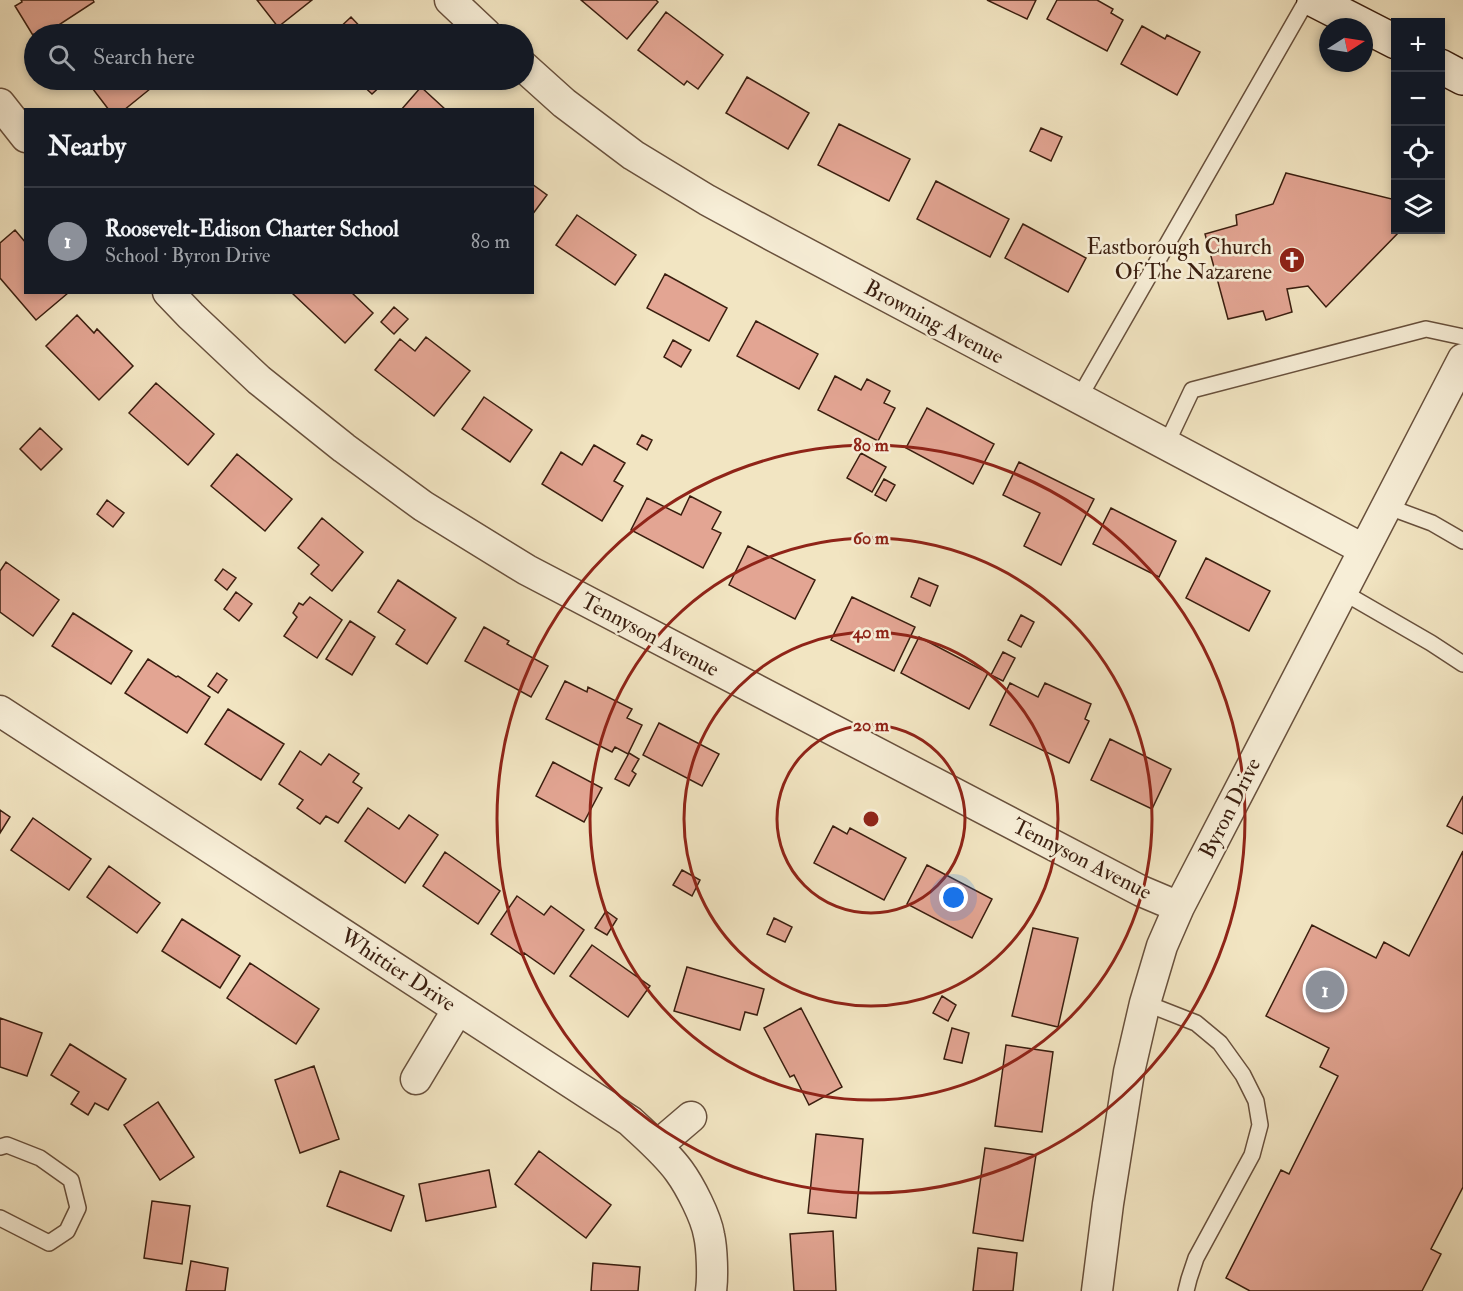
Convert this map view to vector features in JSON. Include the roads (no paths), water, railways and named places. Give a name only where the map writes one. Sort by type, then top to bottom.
[{"type":"main road","points":[[1314,0],[1391,40]]},
{"type":"main road","points":[[1445,69],[1463,78]]},
{"type":"street","points":[[450,0],[475,24]]},
{"type":"street","name":"Browning Avenue","points":[[534,76],[564,103],[633,155],[707,200],[1363,549]]},
{"type":"street","points":[[0,104],[24,134]]},
{"type":"street","name":"Tennyson Avenue","points":[[170,294],[259,380],[344,448],[423,506],[527,570],[1141,891],[1179,907]]},
{"type":"street","name":"Byron Drive","points":[[1097,1291],[1129,1072],[1145,1003],[1162,946],[1179,907],[1463,358]]},
{"type":"street","name":"Whittier Drive","points":[[0,711],[630,1121],[680,1171],[695,1197],[710,1235],[713,1280],[711,1291]]},
{"type":"street","points":[[416,1079],[458,1009]]},
{"type":"street","points":[[657,1146],[692,1117]]},
{"type":"lane","points":[[1079,398],[1307,0]]},
{"type":"lane","points":[[1166,445],[1192,390],[1426,328],[1463,336]]},
{"type":"lane","points":[[1386,506],[1432,523],[1463,541]]},
{"type":"lane","points":[[1341,591],[1463,664]]},
{"type":"lane","points":[[1145,1003],[1196,1023],[1220,1043],[1243,1075],[1256,1101],[1260,1125],[1251,1155],[1196,1258],[1186,1291]]},
{"type":"lane","points":[[0,1147],[7,1144],[40,1158],[71,1180],[78,1208],[67,1231],[49,1243],[0,1218]]},
{"type":"place","name":"Eastborough Church Of The Nazarene","points":[[1292,260]]},
{"type":"place","name":"Roosevelt-Edison Charter School","points":[[1325,990]]}]
